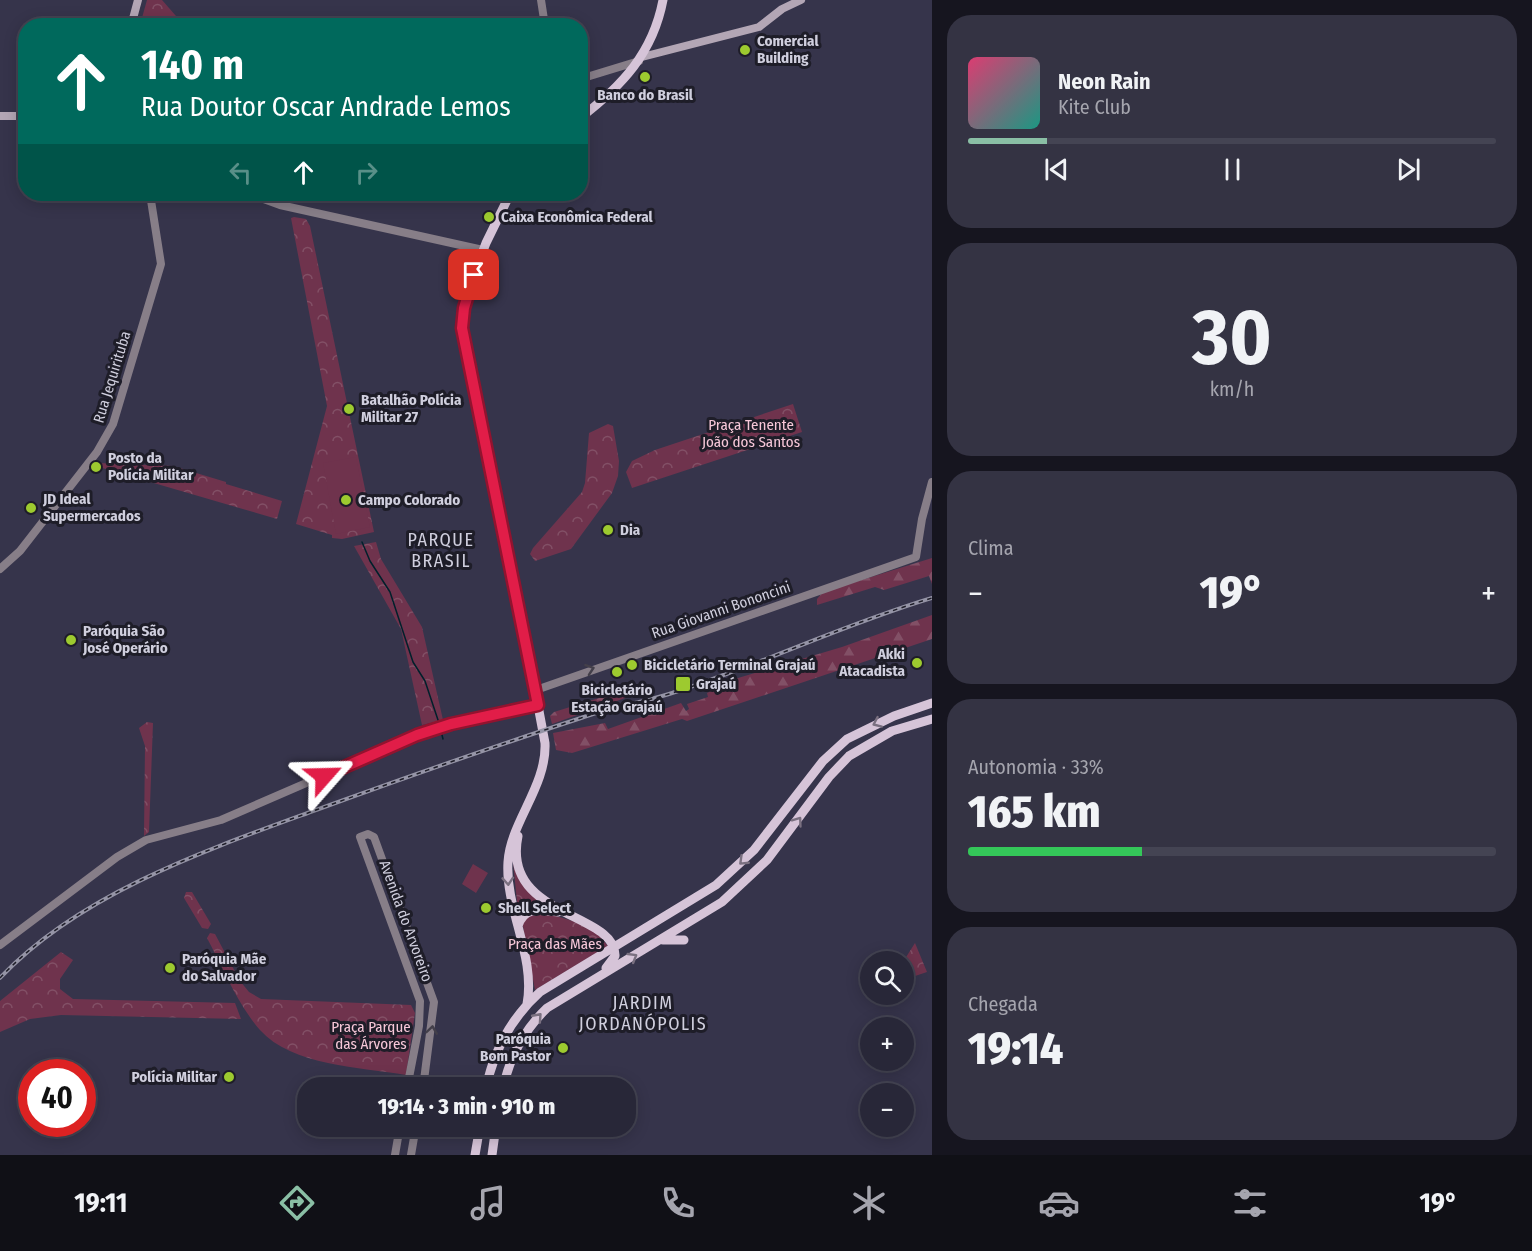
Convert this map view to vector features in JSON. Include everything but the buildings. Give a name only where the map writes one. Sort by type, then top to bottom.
[{"type":"main road","points":[[133,18],[138,0]]},
{"type":"main road","points":[[588,111],[625,81],[641,59],[656,25],[663,0]]},
{"type":"main road","points":[[641,59],[759,27],[782,9],[801,0]]},
{"type":"main road","points":[[0,116],[18,116]]},
{"type":"main road","points":[[507,201],[483,250],[466,297],[462,328],[536,690],[544,743],[543,764],[512,841],[507,862],[508,890],[528,984],[527,1004]]},
{"type":"main road","points":[[490,1077],[501,1042],[527,1004],[551,984],[704,894],[734,870],[770,832],[823,761],[842,743],[879,723],[932,703]]},
{"type":"main road","points":[[506,1077],[514,1052],[535,1020],[557,1000],[707,913],[748,880],[776,849],[829,777],[849,756],[892,731],[932,719]]},
{"type":"main road","points":[[520,825],[516,846],[520,871],[537,896],[560,912],[597,928],[615,948],[613,963],[582,985]]},
{"type":"main road","points":[[517,928],[520,919],[528,911],[560,912]]},
{"type":"main road","points":[[661,940],[684,940]]},
{"type":"main road","points":[[475,1155],[478,1137]]},
{"type":"main road","points":[[492,1155],[494,1137]]},
{"type":"street","points":[[542,0],[544,18]]},
{"type":"street","points":[[588,76],[641,59]]},
{"type":"street","points":[[605,71],[617,74],[625,81]]},
{"type":"street","name":"Rua Jequirituba","points":[[0,569],[20,551],[98,452],[113,424],[161,264],[151,201]]},
{"type":"street","points":[[269,201],[483,250]]},
{"type":"street","name":"Rua Giovanni Bononcini","points":[[536,690],[916,557],[922,519],[932,482]]},
{"type":"street","points":[[0,945],[138,843],[177,830],[221,820],[417,735],[451,724],[538,705]]},
{"type":"street","name":"Avenida do Arvoreiro","points":[[409,1077],[419,1026],[420,1001],[360,837],[370,834],[374,837],[432,993],[433,1021],[425,1077]]},
{"type":"street","points":[[395,1155],[398,1137]]},
{"type":"street","points":[[411,1155],[414,1137]]},
{"type":"green space","points":[[147,0],[162,0],[176,16],[175,18],[142,18]]},
{"type":"green space","points":[[291,218],[306,219],[310,226],[374,532],[342,539],[332,538],[332,535],[296,524],[327,406]]},
{"type":"green space","name":"Praça Tenente João dos Santos","points":[[793,404],[802,432],[632,488],[626,472],[632,461],[655,450]]},
{"type":"green space","points":[[608,424],[613,426],[619,461],[618,476],[612,493],[571,549],[535,561],[530,554],[533,548],[582,492],[585,483],[589,433]]},
{"type":"green space","points":[[356,457],[370,527],[336,534],[323,463]]},
{"type":"green space","points":[[98,463],[173,466],[282,501],[277,519],[99,467]]},
{"type":"green space","points":[[376,542],[381,559],[422,627],[443,720],[422,725],[401,629],[354,546]]},
{"type":"green space","points":[[932,558],[932,584],[929,576],[884,590],[875,587],[817,605],[817,599],[823,592]]},
{"type":"green space","points":[[932,615],[932,639],[687,721],[682,719],[572,753],[556,750],[553,733],[605,723],[608,729],[681,703],[686,711],[689,709],[687,704],[708,697],[707,693],[738,678],[842,647]]},
{"type":"green space","points":[[628,689],[642,689],[642,692],[552,724],[550,716],[554,712]]},
{"type":"green space","points":[[147,722],[153,723],[149,832],[144,836],[145,746],[139,728]]},
{"type":"green space","points":[[513,861],[541,903],[518,912]]},
{"type":"green space","points":[[473,864],[488,873],[476,893],[462,884]]},
{"type":"green space","points":[[186,892],[192,892],[211,924],[208,929],[202,928],[184,898]]},
{"type":"green space","name":"Praça das Mães","points":[[540,911],[592,927],[608,946],[535,990],[522,921],[525,916]]},
{"type":"green space","name":"Praça Parque das Árvores","points":[[210,933],[215,934],[240,981],[249,992],[261,999],[411,1005],[415,1013],[406,1075],[348,1067],[308,1058],[274,1042],[260,1030],[238,998],[207,938]]},
{"type":"green space","points":[[915,943],[927,972],[914,976],[914,951],[910,951]]},
{"type":"green space","points":[[61,952],[73,960],[60,979],[60,989],[73,999],[235,1003],[241,1019],[61,1015],[30,1019],[0,1032],[0,1001]]},
{"type":"waterway","points":[[362,542],[370,561],[390,592],[413,662],[425,681],[439,723]]},
{"type":"waterway","points":[[441,731],[443,739]]},
{"type":"railway","points":[[0,978],[32,948],[68,921],[107,898],[190,858],[448,763],[592,714],[702,683],[865,620],[932,598]]},
{"type":"place","name":"Comercial Building","points":[[745,50]]},
{"type":"place","name":"Banco do Brasil","points":[[645,77]]},
{"type":"place","name":"Caixa Econômica Federal","points":[[489,217]]},
{"type":"place","name":"Batalhão Polícia Militar 27","points":[[349,409]]},
{"type":"place","name":"Posto da Polícia Militar","points":[[96,467]]},
{"type":"place","name":"Campo Colorado","points":[[346,500]]},
{"type":"place","name":"JD Ideal Supermercados","points":[[31,508]]},
{"type":"place","name":"Dia","points":[[608,530]]},
{"type":"place","name":"Paróquia São José Operário","points":[[71,640]]},
{"type":"place","name":"Akki Atacadista","points":[[917,663]]},
{"type":"place","name":"Bicicletário Terminal Grajaú","points":[[632,665]]},
{"type":"place","name":"Bicicletário Estação Grajaú","points":[[617,672]]},
{"type":"place","name":"Grajaú","points":[[683,684]]},
{"type":"place","name":"Shell Select","points":[[486,908]]},
{"type":"place","name":"Paróquia Mãe do Salvador","points":[[170,968]]},
{"type":"place","name":"Paróquia Bom Pastor","points":[[563,1048]]},
{"type":"place","name":"Polícia Militar","points":[[229,1077]]},
{"type":"district","name":"PARQUE BRASIL","points":[[441,550]]},
{"type":"district","name":"JARDIM JORDANÓPOLIS","points":[[643,1013]]},
{"type":"route","points":[[324,776],[417,735],[451,724],[538,705],[500,507],[489,464],[462,328],[466,297],[474,275]]}]
